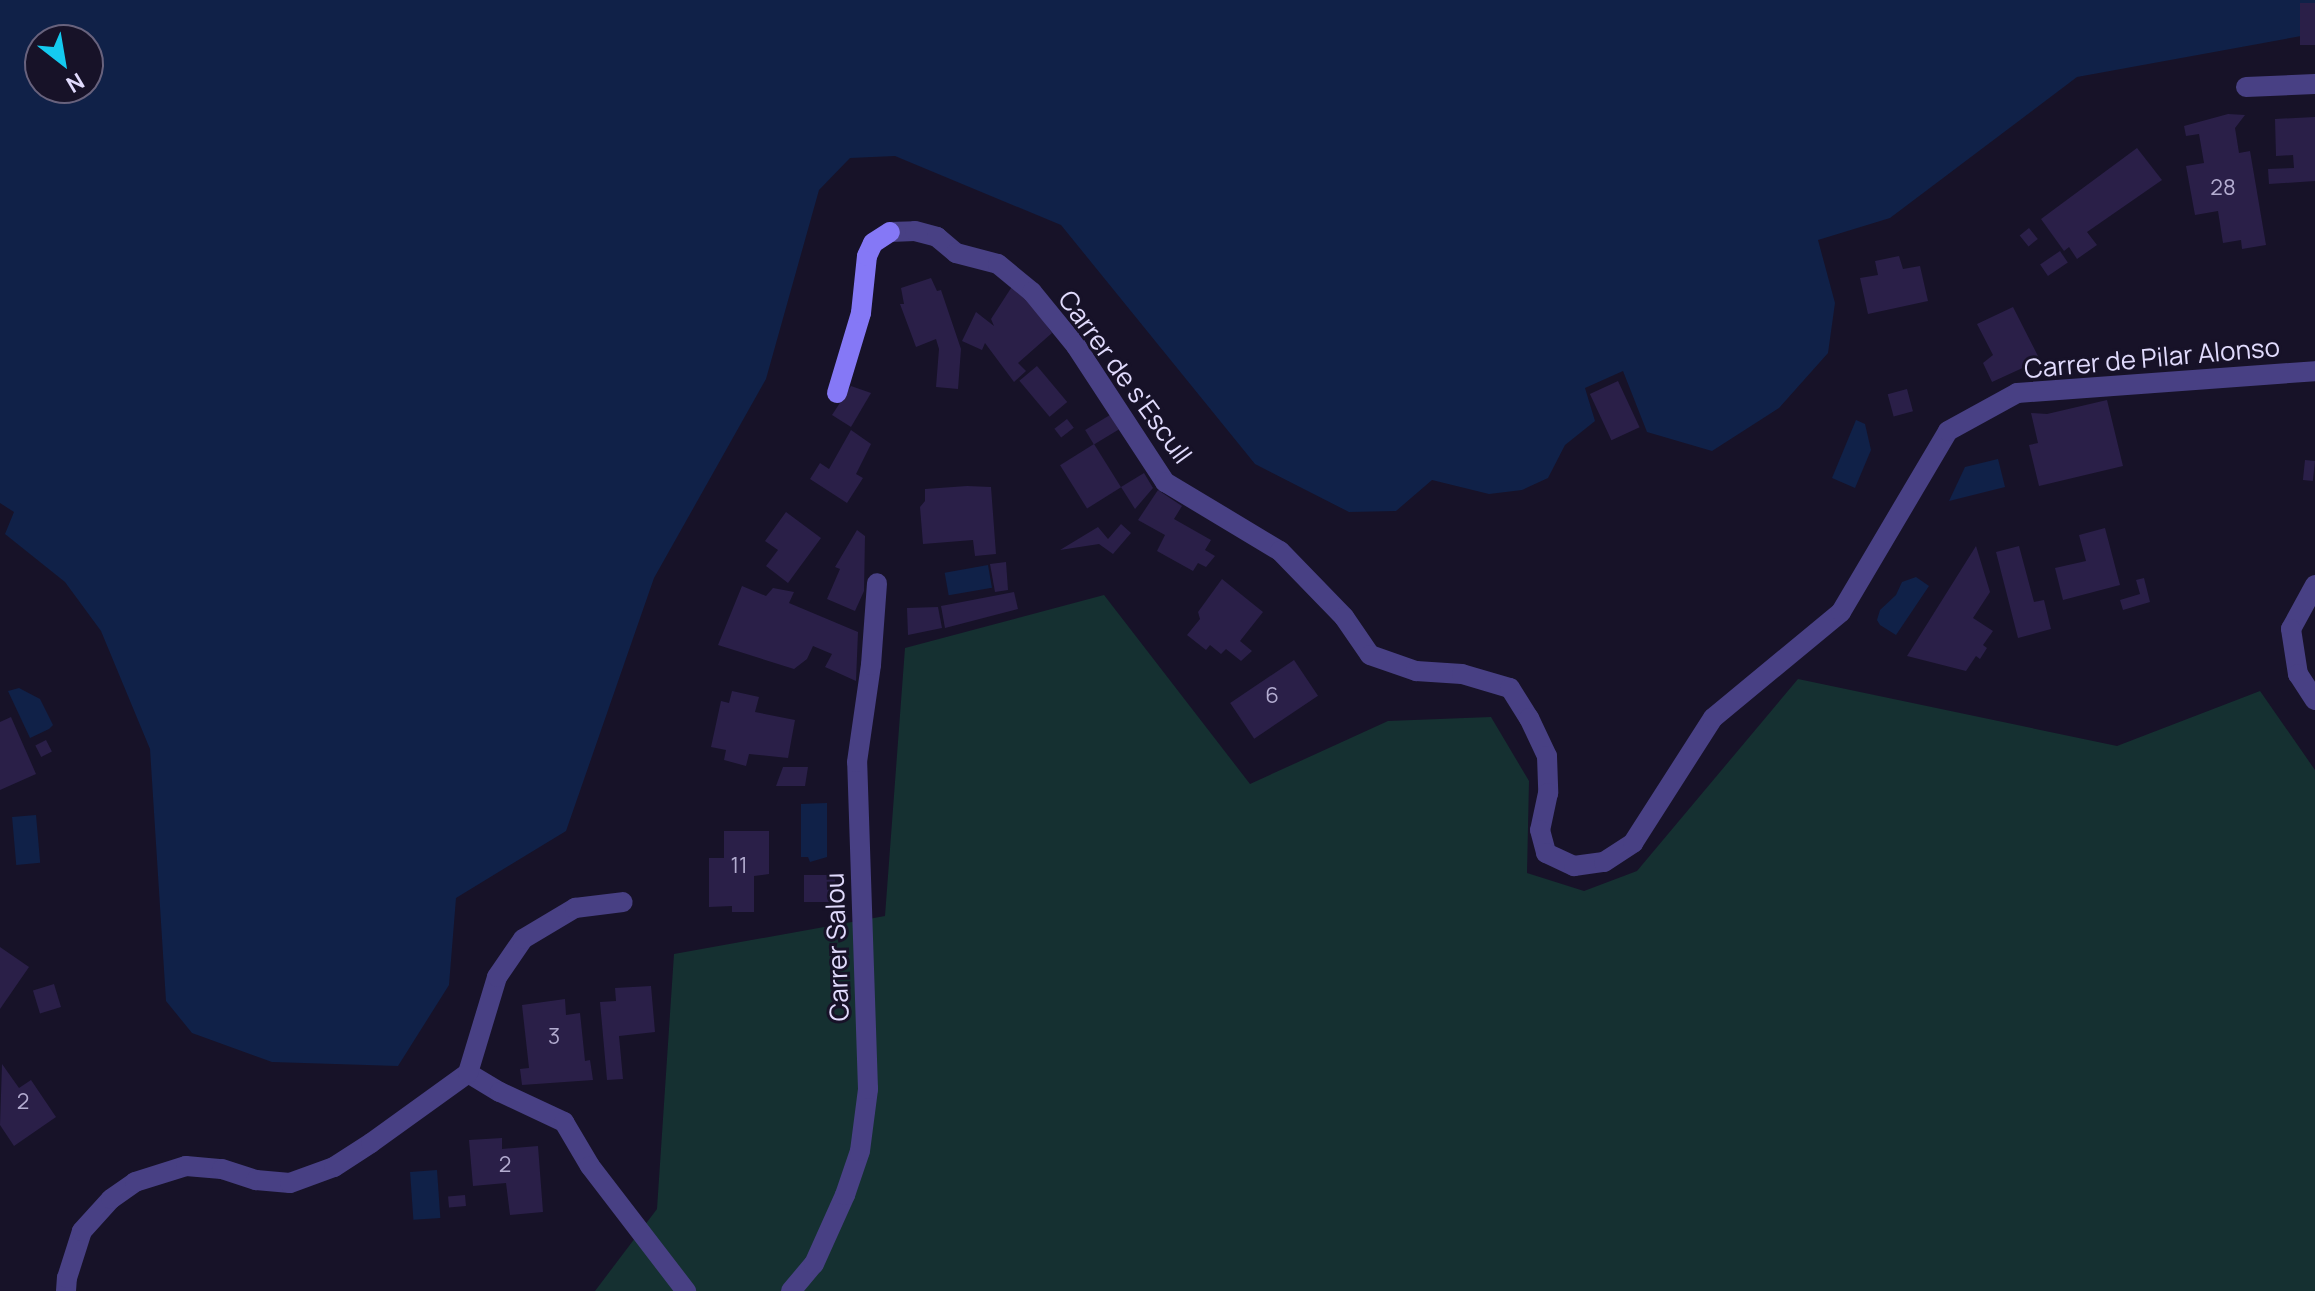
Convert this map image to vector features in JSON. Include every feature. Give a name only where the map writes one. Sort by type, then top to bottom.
[{"type":"street","points":[[2246,87],[2315,84]]},
{"type":"street","name":"Carrer de s'Escull","points":[[837,393],[861,313],[867,256],[873,243],[890,232],[915,231],[937,237],[956,253],[998,264],[1032,292],[1076,346],[1165,482],[1280,551],[1344,617],[1370,655],[1416,671],[1462,674],[1510,688],[1547,756],[1548,793],[1540,830],[1546,853],[1574,866],[1604,862],[1633,843],[1713,718]]},
{"type":"street","name":"Carrer de Pilar Alonso","points":[[1713,718],[1841,612],[1948,431],[2017,393],[2315,371]]},
{"type":"street","name":"Carrer Salou","points":[[791,1291],[814,1264],[845,1195],[860,1151],[866,1105],[857,762],[871,665],[877,583]]},
{"type":"street","points":[[2315,585],[2291,629],[2298,674],[2315,700]]},
{"type":"street","points":[[66,1291],[82,1231],[111,1199],[135,1182],[186,1166],[222,1169],[256,1180],[290,1183],[334,1167],[371,1143],[468,1073],[497,977],[523,939],[575,908],[623,902]]},
{"type":"street","points":[[468,1073],[564,1122],[590,1166],[686,1291]]},
{"type":"green space","points":[[1104,595],[1250,784],[1388,721],[1491,717],[1529,781],[1527,873],[1584,891],[1637,871],[1798,679],[2117,746],[2260,691],[2315,770],[2315,1291],[595,1291],[657,1209],[674,954],[885,916],[905,648]]},
{"type":"water","points":[[0,0],[2315,0],[2315,38],[2301,36],[2077,77],[1890,218],[1818,240],[1835,303],[1828,353],[1779,408],[1712,451],[1647,432],[1623,371],[1585,388],[1595,421],[1565,445],[1548,478],[1522,490],[1489,494],[1432,480],[1396,511],[1349,512],[1255,464],[1061,225],[895,156],[850,158],[819,190],[766,379],[654,578],[566,831],[456,898],[449,985],[398,1066],[272,1062],[192,1033],[166,1001],[150,749],[101,631],[65,582],[5,534],[14,512],[0,503]]},
{"type":"water","points":[[1856,420],[1865,424],[1871,450],[1855,488],[1832,478]]},
{"type":"water","points":[[1998,459],[2005,487],[1949,501],[1965,467]]},
{"type":"water","points":[[988,565],[992,588],[949,595],[945,573]]},
{"type":"water","points":[[1916,577],[1929,586],[1896,635],[1880,625],[1877,620],[1880,610],[1896,595],[1902,582]]},
{"type":"water","points":[[19,688],[40,699],[53,725],[30,738],[8,691]]},
{"type":"water","points":[[827,803],[827,857],[810,862],[808,857],[801,857],[801,804]]},
{"type":"water","points":[[36,815],[40,863],[16,865],[12,817]]},
{"type":"water","points":[[437,1170],[440,1218],[413,1220],[410,1172]]},
{"type":"building","points":[[2300,3],[2315,3],[2315,45],[2300,45]]},
{"type":"building","points":[[2228,114],[2245,115],[2235,128],[2239,153],[2250,151],[2266,245],[2242,249],[2241,240],[2223,243],[2218,211],[2195,215],[2186,166],[2204,163],[2199,134],[2186,136],[2184,126]]},
{"type":"building","points":[[2315,117],[2315,181],[2269,184],[2268,169],[2294,168],[2293,155],[2276,156],[2275,119]]},
{"type":"building","points":[[2137,148],[2162,180],[2087,232],[2097,245],[2077,259],[2069,247],[2064,251],[2041,219]]},
{"type":"building","points":[[2029,228],[2038,239],[2028,246],[2020,236]]},
{"type":"building","points":[[2060,251],[2068,263],[2048,276],[2040,264]]},
{"type":"building","points":[[1899,256],[1903,269],[1920,266],[1928,301],[1868,314],[1860,278],[1878,275],[1875,261]]},
{"type":"building","points":[[931,278],[937,291],[941,290],[961,349],[958,389],[936,387],[939,349],[936,339],[916,347],[900,304],[904,304],[901,288]]},
{"type":"building","points":[[1013,285],[1030,302],[1052,333],[1018,363],[1026,371],[1014,382],[985,343],[982,350],[962,341],[976,312],[994,326],[991,319]]},
{"type":"building","points":[[2013,307],[2040,360],[1992,382],[1983,363],[1993,355],[1977,324]]},
{"type":"building","points":[[1037,366],[1067,402],[1050,417],[1019,381]]},
{"type":"building","points":[[1618,381],[1640,427],[1611,440],[1590,394]]},
{"type":"building","points":[[851,386],[871,393],[851,427],[832,415]]},
{"type":"building","points":[[1907,389],[1913,411],[1894,416],[1888,394]]},
{"type":"building","points":[[2107,400],[2123,466],[2039,486],[2029,445],[2038,443],[2031,413],[2047,414]]},
{"type":"building","points":[[1110,415],[1119,430],[1094,445],[1085,430]]},
{"type":"building","points":[[1067,419],[1074,428],[1061,438],[1054,429]]},
{"type":"building","points":[[851,430],[871,444],[856,474],[863,478],[847,503],[810,479],[820,463],[829,469]]},
{"type":"building","points":[[1094,444],[1121,487],[1087,508],[1060,465]]},
{"type":"building","points":[[2305,460],[2315,461],[2313,481],[2303,480]]},
{"type":"building","points":[[1144,473],[1153,488],[1135,509],[1121,487]]},
{"type":"building","points":[[991,487],[996,554],[975,556],[973,540],[923,544],[920,507],[925,501],[925,489]]},
{"type":"building","points":[[1158,490],[1182,506],[1174,519],[1211,540],[1205,550],[1215,556],[1206,567],[1198,563],[1193,571],[1157,551],[1165,535],[1138,520]]},
{"type":"building","points":[[786,512],[821,538],[788,583],[766,566],[778,550],[765,541]]},
{"type":"building","points":[[1121,524],[1131,533],[1113,554],[1099,544],[1060,550],[1098,527],[1108,539]]},
{"type":"building","points":[[2105,528],[2120,585],[2063,600],[2055,568],[2086,561],[2079,535]]},
{"type":"building","points":[[857,530],[865,536],[864,591],[855,611],[827,599],[840,569],[835,567]]},
{"type":"building","points":[[1976,546],[1990,592],[1973,618],[1993,631],[1983,645],[1987,648],[1980,659],[1976,656],[1966,671],[1907,656]]},
{"type":"building","points":[[2019,546],[2034,602],[2044,600],[2051,629],[2018,638],[1996,552]]},
{"type":"building","points":[[1006,562],[1008,590],[995,592],[990,564]]},
{"type":"building","points":[[2144,578],[2150,602],[2123,610],[2120,600],[2140,594],[2136,580]]},
{"type":"building","points":[[1222,579],[1263,612],[1240,641],[1252,651],[1241,661],[1226,649],[1221,654],[1210,645],[1206,650],[1187,635],[1200,619],[1198,612]]},
{"type":"building","points":[[742,586],[766,596],[773,588],[794,592],[789,603],[858,632],[856,681],[825,667],[832,654],[813,646],[807,659],[794,669],[718,645]]},
{"type":"building","points":[[1014,592],[1018,609],[945,628],[941,606]]},
{"type":"building","points":[[938,607],[942,628],[908,635],[907,608]]},
{"type":"building","points":[[1294,660],[1318,696],[1254,739],[1230,703]]},
{"type":"building","points":[[732,691],[759,697],[755,712],[795,720],[788,758],[749,754],[746,766],[724,760],[726,750],[711,747],[721,701],[729,703]]},
{"type":"building","points":[[11,717],[36,774],[0,790],[0,722]]},
{"type":"building","points":[[46,740],[52,752],[41,757],[35,745]]},
{"type":"building","points":[[783,767],[808,767],[805,786],[776,786]]},
{"type":"building","points":[[724,831],[769,831],[769,874],[754,876],[754,912],[732,912],[732,906],[709,907],[709,858],[724,858]]},
{"type":"building","points":[[804,875],[835,875],[835,902],[804,902]]},
{"type":"building","points":[[0,947],[29,967],[0,1009]]},
{"type":"building","points":[[54,984],[61,1007],[40,1013],[33,990]]},
{"type":"building","points":[[651,986],[655,1032],[619,1036],[623,1079],[607,1080],[600,1002],[616,1001],[615,988]]},
{"type":"building","points":[[565,999],[566,1015],[580,1013],[585,1061],[590,1060],[593,1080],[522,1085],[520,1069],[529,1068],[522,1005]]},
{"type":"building","points":[[2,1064],[19,1088],[31,1080],[56,1117],[14,1146],[0,1125]]},
{"type":"building","points":[[502,1138],[502,1149],[538,1146],[543,1212],[510,1215],[506,1183],[473,1186],[469,1140]]},
{"type":"building","points":[[465,1195],[466,1206],[449,1207],[448,1196]]}]
